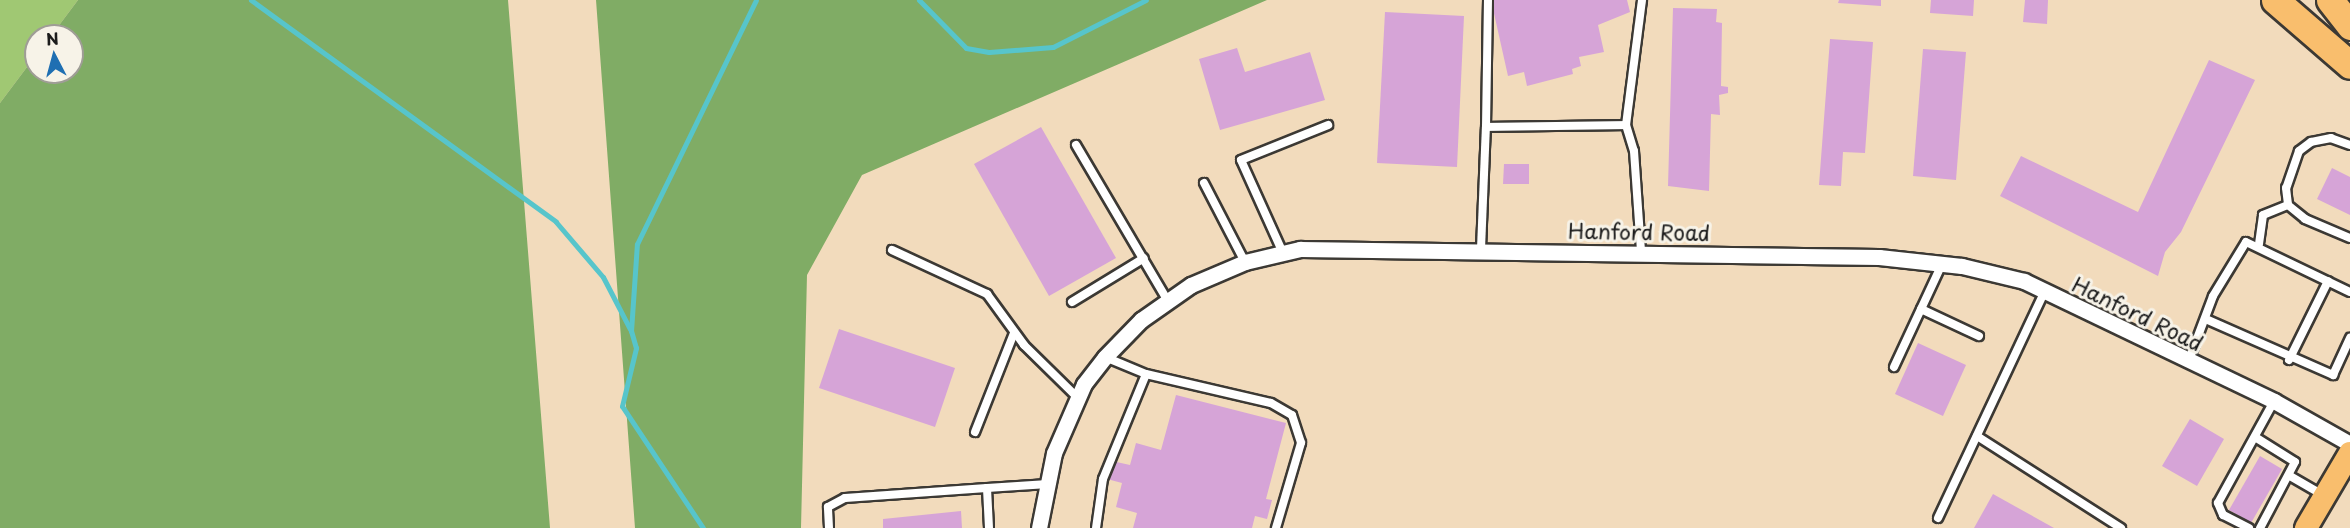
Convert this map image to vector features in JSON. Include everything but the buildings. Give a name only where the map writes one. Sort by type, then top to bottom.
[{"type":"highway","points":[[2275,0],[2350,65]]},
{"type":"highway","points":[[2330,0],[2350,26]]},
{"type":"main road","points":[[2306,528],[2350,453]]},
{"type":"street","name":"Hanford Road","points":[[1039,528],[1054,453],[1078,398],[1105,357],[1168,301],[1191,285],[1245,262],[1283,253],[1355,247],[1879,258],[1942,264],[2024,281],[2274,401],[2350,444]]},
{"type":"lane","points":[[1481,249],[1488,0]]},
{"type":"lane","points":[[1641,252],[1634,151],[1626,125],[1642,0]]},
{"type":"lane","points":[[1283,253],[1241,160],[1328,125]]},
{"type":"lane","points":[[1486,127],[1626,125]]},
{"type":"lane","points":[[2350,145],[2331,138],[2299,151],[2288,174],[2289,205],[2305,219],[2350,238]]},
{"type":"lane","points":[[1076,145],[1168,301]]},
{"type":"lane","points":[[1204,183],[1245,262]]},
{"type":"lane","points":[[2259,244],[2263,215],[2289,205]]},
{"type":"lane","points":[[2189,360],[2208,321],[2213,296],[2246,242],[2259,244],[2350,292]]},
{"type":"lane","points":[[892,250],[987,294],[1014,333],[1078,398]]},
{"type":"lane","points":[[1072,302],[1144,258]]},
{"type":"lane","points":[[1894,367],[1942,264]]},
{"type":"lane","points":[[2289,360],[2328,280]]},
{"type":"lane","points":[[1938,518],[2045,291]]},
{"type":"lane","points":[[1921,309],[1979,336]]},
{"type":"lane","points":[[2208,321],[2289,360],[2334,375],[2350,338]]},
{"type":"lane","points":[[975,432],[1014,333]]},
{"type":"lane","points":[[1105,357],[1146,374],[1271,403],[1292,415],[1301,443],[1276,528]]},
{"type":"lane","points":[[1096,528],[1103,479],[1146,374]]},
{"type":"lane","points":[[2249,528],[2223,515],[2218,503],[2274,401]]},
{"type":"lane","points":[[1977,436],[2121,528]]},
{"type":"lane","points":[[2255,436],[2293,456],[2290,476],[2260,528]]},
{"type":"lane","points":[[2290,476],[2325,496]]},
{"type":"lane","points":[[829,528],[828,507],[845,498],[1048,484]]},
{"type":"lane","points":[[987,488],[989,528]]},
{"type":"green space","points":[[0,0],[78,0],[60,24],[24,24],[24,71],[0,103]]},
{"type":"green space","points":[[78,0],[508,0],[550,528],[0,528],[0,103],[24,71],[24,84],[84,84],[84,24],[60,24]]},
{"type":"green space","points":[[596,0],[1267,0],[862,175],[807,275],[801,528],[635,528]]},
{"type":"waterway","points":[[251,0],[556,222],[603,277],[630,329]]},
{"type":"waterway","points":[[703,528],[622,406],[636,348],[631,331],[637,244],[756,0]]},
{"type":"waterway","points":[[919,0],[966,48],[989,52],[1053,47],[1146,0]]}]
